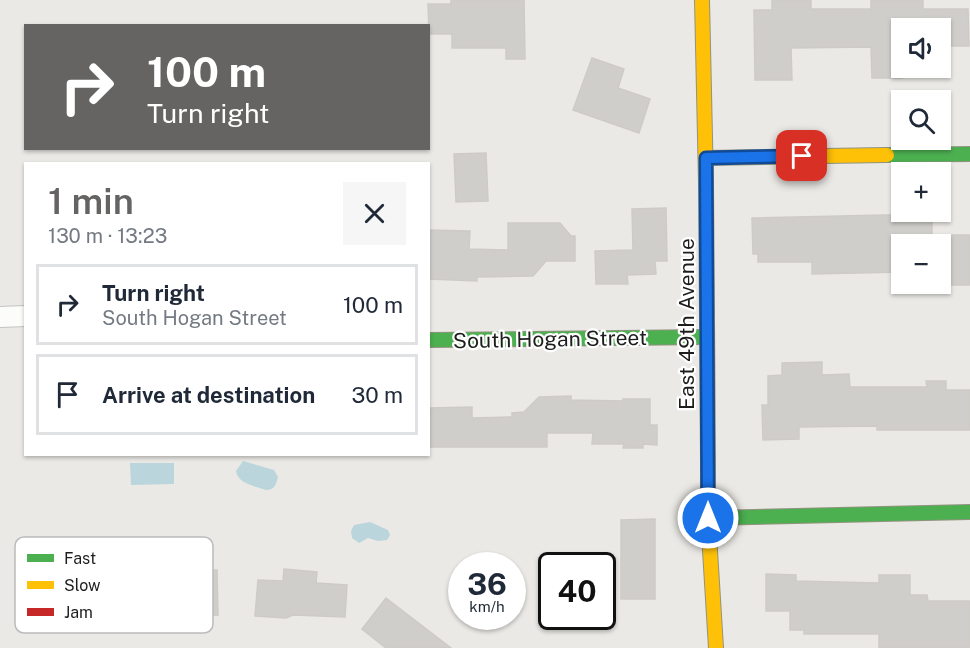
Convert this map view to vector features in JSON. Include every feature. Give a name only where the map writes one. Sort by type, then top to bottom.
[{"type":"street","name":"East 49th Avenue","points":[[702,0],[706,158],[708,518],[716,648]]},
{"type":"street","points":[[706,158],[970,154]]},
{"type":"street","points":[[0,317],[24,316]]},
{"type":"street","name":"South Hogan Street","points":[[430,340],[707,337]]},
{"type":"street","points":[[708,518],[970,512]]},
{"type":"water","points":[[243,461],[274,470],[278,477],[275,486],[266,490],[243,482],[236,471]]},
{"type":"water","points":[[130,463],[174,463],[174,484],[131,485]]},
{"type":"water","points":[[370,522],[388,530],[390,535],[387,540],[378,541],[368,538],[359,543],[352,538],[351,531],[354,525]]},
{"type":"building","points":[[451,0],[524,0],[525,59],[506,59],[506,48],[452,48],[452,34],[430,34],[428,4],[451,4]]},
{"type":"building","points":[[772,0],[811,0],[811,9],[871,9],[871,0],[923,0],[923,9],[968,9],[969,46],[951,46],[951,18],[891,18],[891,78],[872,78],[871,47],[791,48],[792,80],[755,80],[754,10],[772,10]]},
{"type":"building","points":[[592,58],[624,69],[618,88],[650,99],[639,133],[573,110]]},
{"type":"building","points":[[486,153],[488,201],[456,202],[454,154]]},
{"type":"building","points":[[666,208],[667,261],[655,261],[656,274],[627,275],[628,284],[596,284],[595,251],[633,250],[632,209]]},
{"type":"building","points":[[891,215],[891,222],[932,222],[932,234],[891,234],[891,272],[812,274],[812,262],[758,262],[758,254],[753,254],[752,218]]},
{"type":"building","points":[[508,223],[560,223],[571,236],[575,236],[575,261],[546,261],[533,276],[477,277],[477,281],[430,279],[430,230],[470,231],[469,249],[508,250]]},
{"type":"building","points":[[951,235],[970,235],[970,285],[951,285]]},
{"type":"building","points":[[822,362],[822,375],[849,374],[850,387],[927,387],[926,381],[946,381],[946,390],[970,390],[970,430],[877,430],[877,426],[799,427],[799,439],[763,440],[762,405],[768,405],[768,376],[782,375],[782,363]]},
{"type":"building","points":[[571,396],[571,400],[623,401],[623,399],[650,399],[650,425],[657,425],[657,445],[643,444],[643,448],[623,448],[624,444],[592,444],[593,433],[547,433],[547,447],[430,447],[430,408],[472,407],[472,418],[512,417],[512,413],[524,412],[539,397]]},
{"type":"building","points":[[655,519],[655,599],[621,599],[621,520]]},
{"type":"building","points":[[284,569],[317,572],[316,583],[347,585],[345,617],[255,616],[258,580],[283,581]]},
{"type":"building","points":[[213,570],[217,570],[218,615],[213,615]]},
{"type":"building","points":[[766,574],[796,575],[796,581],[879,583],[879,575],[910,575],[910,595],[927,595],[928,601],[970,601],[970,648],[879,648],[879,634],[804,634],[804,630],[790,630],[790,611],[766,611]]},
{"type":"building","points":[[386,598],[451,648],[386,648],[362,629]]},
{"type":"traffic: fast","points":[[887,155],[970,154]]},
{"type":"traffic: fast","points":[[430,340],[707,337]]},
{"type":"traffic: fast","points":[[708,518],[970,512]]},
{"type":"traffic: slow","points":[[702,0],[706,183]]},
{"type":"traffic: slow","points":[[706,158],[887,155]]},
{"type":"traffic: slow","points":[[708,459],[708,518],[716,648]]},
{"type":"traffic: jam","points":[[706,183],[708,459]]},
{"type":"route","points":[[708,518],[706,158],[802,156]]}]
